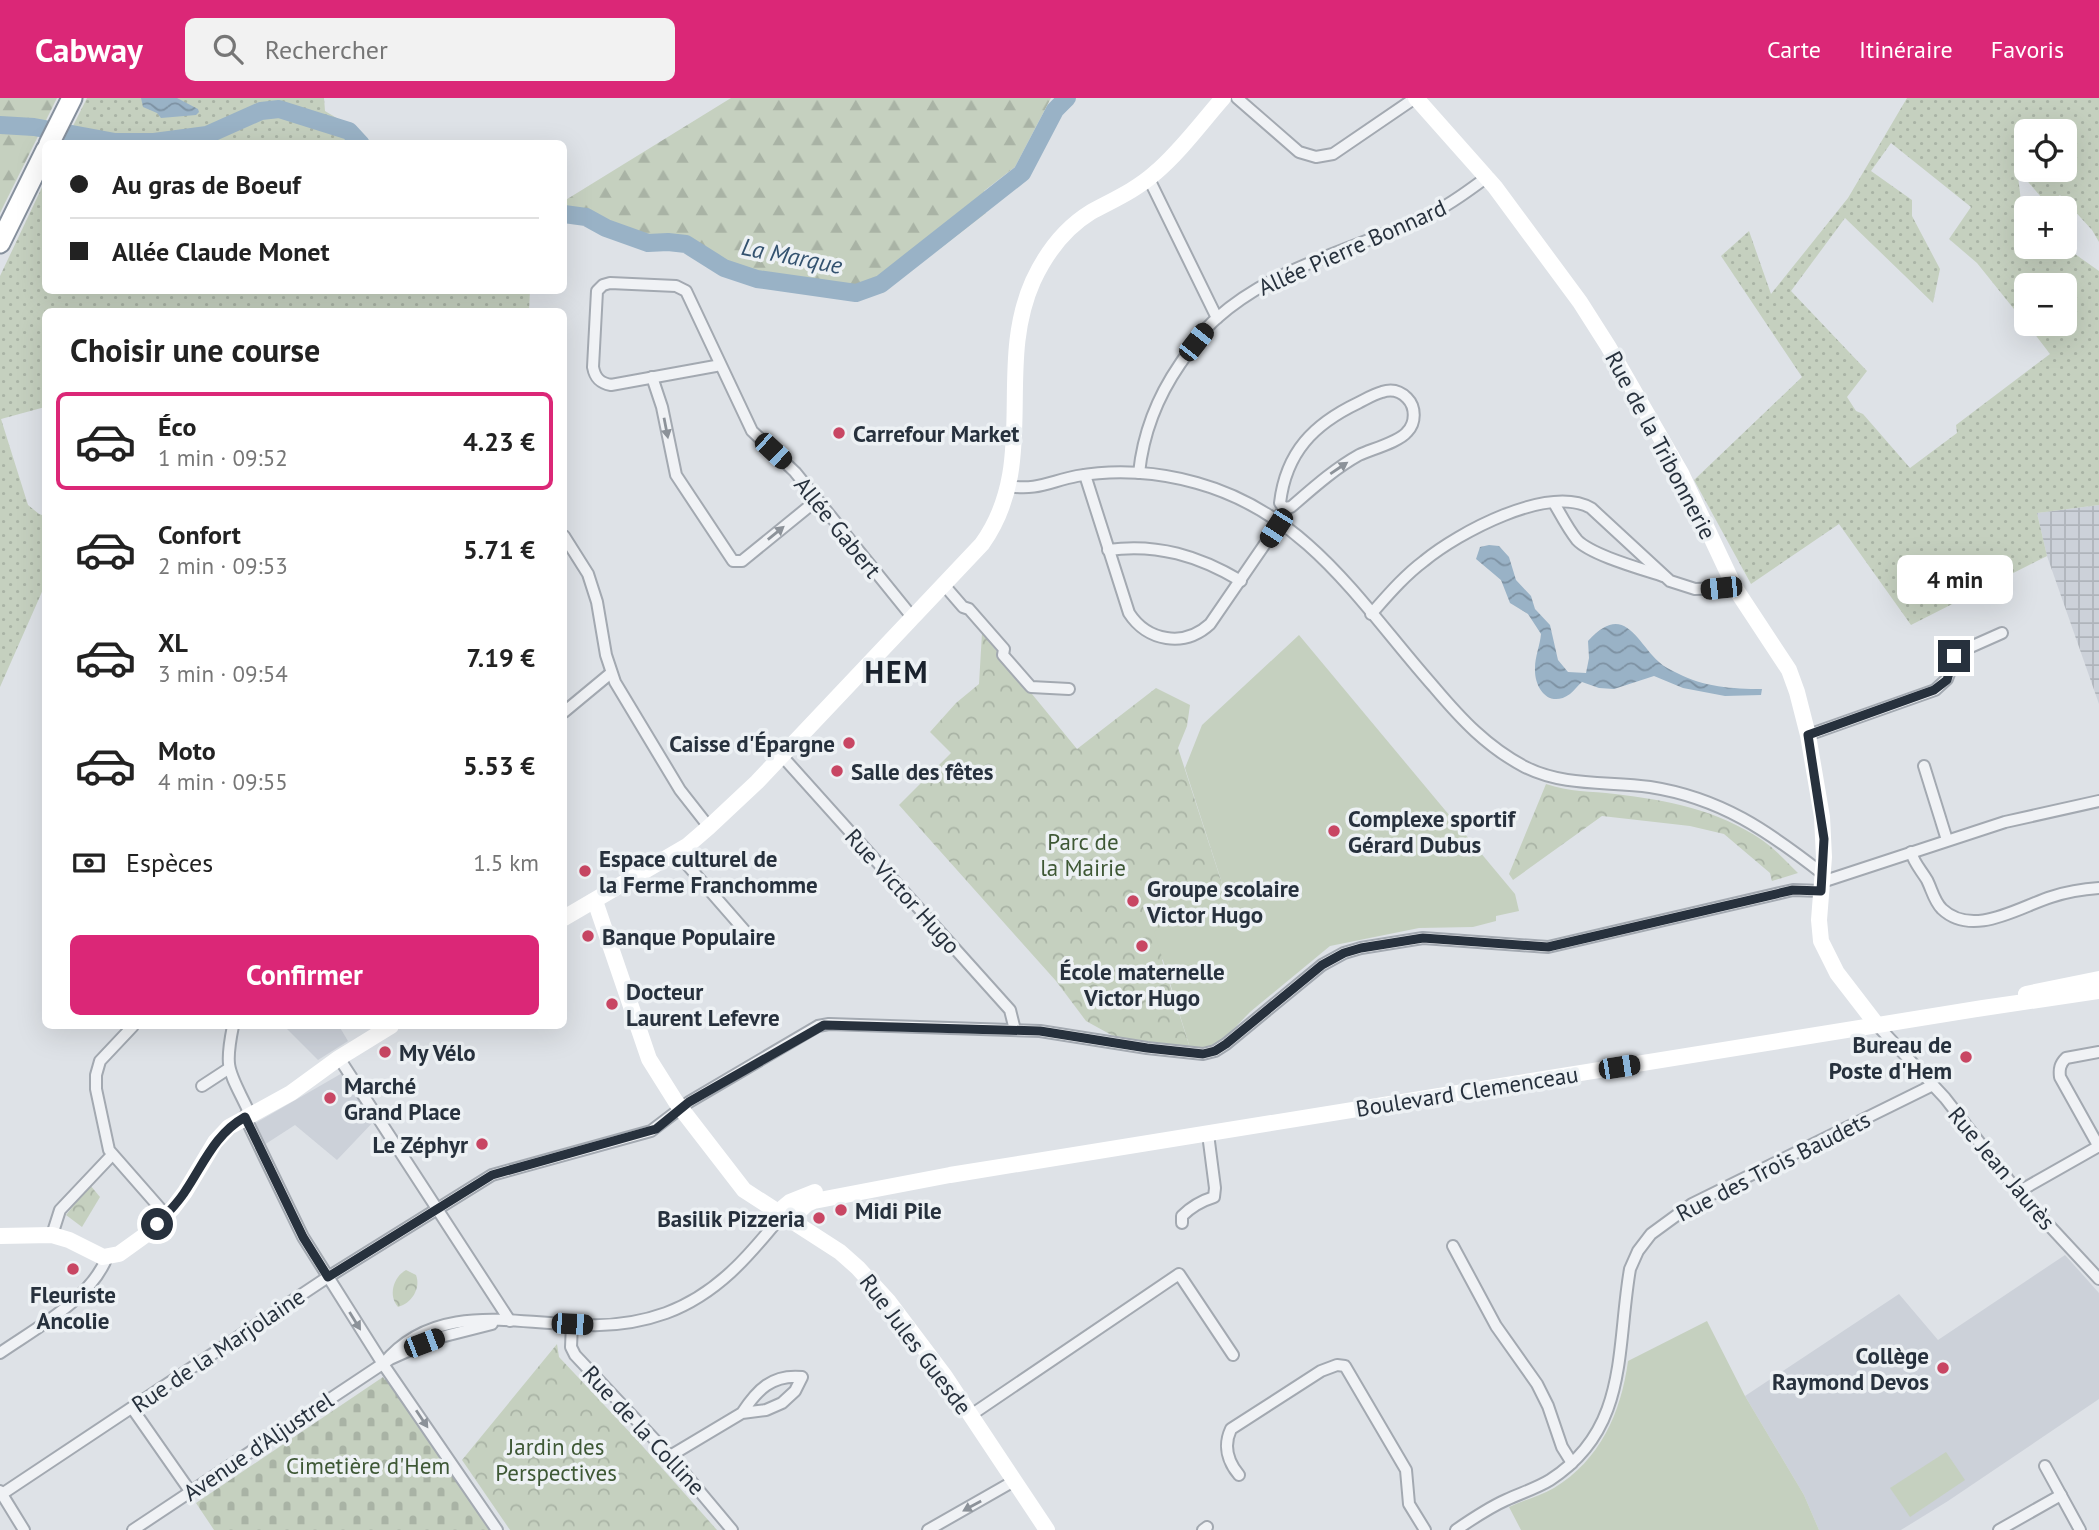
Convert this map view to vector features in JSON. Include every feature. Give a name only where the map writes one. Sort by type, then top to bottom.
[{"type":"highway","points":[[51,140],[70,103]]},
{"type":"highway","points":[[0,243],[42,157]]},
{"type":"street","points":[[567,916],[676,852],[709,827],[782,756],[988,536],[1003,507],[1009,486],[1014,447],[1017,337],[1034,278],[1052,249],[1069,229],[1149,179],[1223,98]]},
{"type":"street","points":[[1237,98],[1299,152],[1322,157],[1337,152],[1415,98]]},
{"type":"street","name":"Rue de la Tribonnerie","points":[[1415,98],[1487,177],[1567,283],[1608,346],[1681,473],[1732,582],[1789,670],[1808,735],[1822,817],[1819,928],[1826,953],[1837,973],[1877,1025]]},
{"type":"street","name":"Allée Pierre Bonnard","points":[[1139,473],[1145,439],[1165,390],[1191,348],[1217,318],[1239,300],[1279,276],[1435,211],[1487,177]]},
{"type":"street","points":[[1149,179],[1217,318]]},
{"type":"street","name":"Allée Gabert","points":[[721,365],[611,385],[602,383],[595,376],[593,367],[595,297],[603,285],[683,288],[688,294],[752,431],[791,468],[913,618]]},
{"type":"street","points":[[652,377],[662,407],[678,480],[733,561],[742,561],[817,500]]},
{"type":"street","points":[[1394,391],[1408,399],[1413,409],[1413,419],[1406,433],[1351,460],[1322,480],[1292,507],[1284,508],[1280,503],[1286,473],[1299,448],[1317,428],[1332,415],[1381,392],[1394,391]]},
{"type":"street","points":[[1009,486],[1031,488],[1085,475],[1139,473],[1178,478],[1238,498],[1279,521],[1318,552],[1469,727],[1513,760],[1534,771],[1563,779],[1648,787],[1705,801],[1763,828],[1822,878]]},
{"type":"street","points":[[1085,475],[1129,612],[1143,628],[1163,638],[1183,638],[1200,632],[1215,619],[1279,521],[1284,508]]},
{"type":"street","points":[[1554,502],[1575,538],[1583,545],[1665,577],[1681,586],[1695,589],[1721,588],[1732,582]]},
{"type":"street","points":[[1371,614],[1418,566],[1459,538],[1506,515],[1554,502],[1575,502],[1591,508],[1665,577]]},
{"type":"street","points":[[567,541],[592,585],[611,673],[680,790],[709,827]]},
{"type":"street","points":[[1108,550],[1144,548],[1178,553],[1207,562],[1241,581]]},
{"type":"street","points":[[944,585],[963,607],[969,608],[1004,649],[1003,655],[1031,687],[1069,689]]},
{"type":"street","points":[[1808,735],[1934,690],[1947,680],[1957,653],[2002,633]]},
{"type":"street","points":[[567,710],[611,673]]},
{"type":"street","name":"Rue Victor Hugo","points":[[782,756],[1010,1010],[1015,1030]]},
{"type":"street","points":[[1924,766],[1947,840]]},
{"type":"street","name":"Rue de la Marjolaine","points":[[1,1492],[328,1277],[492,1175],[651,1131],[681,1108],[824,1025],[1048,1032],[1163,1050],[1210,1053],[1226,1044],[1322,965],[1344,953],[1361,948],[1423,938],[1548,947],[1793,890],[1822,878],[1838,878],[2013,820],[2098,805]]},
{"type":"street","points":[[676,852],[752,939]]},
{"type":"street","points":[[1911,852],[1914,863],[1928,881],[1937,903],[1952,916],[1963,920],[1994,918],[2054,896],[2099,888]]},
{"type":"street","name":"Rue Jules Guesde","points":[[594,901],[649,1059],[681,1108],[739,1185],[840,1252],[873,1283],[899,1314],[971,1415],[1047,1530]]},
{"type":"street","name":"Boulevard Clemenceau","points":[[1983,1008],[2029,993],[2099,979]]},
{"type":"street","name":"Boulevard Clemenceau","points":[[783,1216],[790,1202],[811,1192],[950,1175],[2099,991]]},
{"type":"street","name":"Rue Jean Jaurès","points":[[1877,1025],[1933,1085],[2018,1192],[2099,1279]]},
{"type":"street","points":[[129,1029],[103,1057],[96,1075],[107,1143],[112,1155],[166,1215]]},
{"type":"street","points":[[232,1029],[227,1054],[228,1069],[248,1110],[245,1117],[303,1237],[383,1364],[497,1530]]},
{"type":"street","points":[[0,1353],[85,1293],[100,1274],[107,1257],[130,1247],[166,1215],[185,1192],[215,1142],[229,1127],[291,1093],[339,1058],[386,1029]]},
{"type":"street","points":[[2018,1192],[2099,1147],[2060,1077],[2059,1070],[2066,1058],[2099,1052]]},
{"type":"street","points":[[339,1058],[510,1321]]},
{"type":"street","points":[[202,1086],[228,1069]]},
{"type":"street","name":"Rue des Trois Baudets","points":[[1456,1530],[1489,1508],[1546,1482],[1572,1463],[1592,1442],[1610,1408],[1620,1356],[1630,1269],[1638,1251],[1651,1234],[1692,1204],[1933,1085]]},
{"type":"street","points":[[1182,1223],[1182,1216],[1191,1208],[1214,1197],[1208,1134]]},
{"type":"street","points":[[52,1236],[60,1210],[112,1155]]},
{"type":"street","name":"Avenue d'Aljustrel","points":[[134,1530],[383,1364],[395,1350],[408,1341],[440,1326],[477,1319],[604,1325],[659,1315],[711,1290],[735,1270],[783,1216]]},
{"type":"street","points":[[0,1236],[52,1236],[69,1240],[107,1257]]},
{"type":"street","points":[[1453,1245],[1496,1326],[1536,1384],[1548,1406],[1562,1447],[1572,1463]]},
{"type":"street","points":[[971,1415],[1179,1274],[1233,1355]]},
{"type":"street","name":"Rue de la Colline","points":[[572,1324],[571,1347],[575,1355],[670,1456],[732,1530]]},
{"type":"street","points":[[1239,1475],[1230,1464],[1227,1444],[1231,1429],[1321,1371],[1337,1365],[1345,1366],[1406,1470],[1409,1504],[1425,1530]]},
{"type":"street","points":[[670,1456],[742,1413],[766,1410],[782,1403],[795,1391],[802,1377],[785,1377],[769,1382],[755,1394],[742,1413]]},
{"type":"street","points":[[132,1408],[190,1491]]},
{"type":"street","points":[[2045,1466],[2080,1530]]},
{"type":"street","points":[[928,1530],[1014,1481]]},
{"type":"street","points":[[1,1492],[24,1530]]},
{"type":"street","points":[[1999,1530],[2061,1495]]},
{"type":"shaded area","points":[[2099,505],[2099,704],[2047,556],[2037,513]]},
{"type":"shaded area","points":[[287,1029],[341,1029],[348,1041],[318,1060]]},
{"type":"shaded area","name":"Marché Grand Place","points":[[344,1072],[375,1120],[337,1160],[295,1125],[264,1145],[254,1124]]},
{"type":"shaded area","name":"Collège Raymond Devos","points":[[2065,1255],[2099,1293],[2099,1399],[1901,1530],[1819,1530],[1804,1495],[1745,1396],[1899,1294],[1938,1340]]},
{"type":"green space","points":[[0,98],[57,98],[0,213]]},
{"type":"green space","points":[[87,98],[324,98],[325,111],[355,129],[366,140],[66,140]]},
{"type":"green space","points":[[731,98],[1051,98],[1015,167],[984,191],[986,213],[870,297],[830,296],[731,277],[684,248],[624,242],[575,220],[567,221],[567,199]]},
{"type":"green space","points":[[1907,98],[2099,98],[2099,242],[2077,214],[2077,196],[2040,196],[2028,182],[2077,182],[2077,119],[2014,119],[2014,182],[2019,182],[2020,196],[2014,196],[2014,259],[2077,259],[2077,255],[2099,271],[2099,505],[2037,513],[2047,556],[1911,625],[1839,524],[1751,584],[1694,480],[1802,377],[1721,256],[1749,231],[1771,294],[1848,198]],"holes":[[[1891,143],[1971,207],[1949,239],[1977,263],[2014,309],[2014,273],[2077,273],[2077,336],[2036,336],[2050,354],[1956,425],[1957,433],[1910,468],[1863,414],[1856,411],[1847,397],[1867,371],[1791,291],[1845,218],[1933,303],[1940,269],[1912,216],[1912,200],[1871,171]]]},
{"type":"green space","points":[[42,187],[42,294],[530,294],[529,308],[42,308],[42,408],[1,419],[28,505],[42,515],[42,592],[0,687],[0,276]]},
{"type":"green space","name":"Parc de la Mairie","points":[[982,633],[1077,749],[1156,688],[1190,705],[1187,726],[1178,748],[1229,905],[1162,960],[1190,1048],[1115,1037],[1086,1021],[1056,981],[899,805],[951,753],[930,732],[956,703],[979,684]]},
{"type":"green space","name":"Complexe sportif Gérard Dubus","points":[[1299,635],[1515,894],[1519,911],[1496,916],[1496,921],[1473,927],[1419,928],[1330,946],[1250,1012],[1217,1046],[1209,1049],[1190,1048],[1154,931],[1229,905],[1185,768],[1202,725]]},
{"type":"green space","points":[[1546,784],[1572,790],[1654,800],[1710,814],[1762,840],[1798,873],[1772,881],[1770,873],[1724,834],[1690,826],[1602,816],[1513,880],[1509,874]]},
{"type":"green space","points":[[90,1185],[100,1197],[82,1227],[66,1215]]},
{"type":"green space","points":[[406,1270],[416,1275],[416,1290],[411,1299],[398,1307],[393,1298],[393,1287],[398,1277]]},
{"type":"green space","points":[[1707,1321],[1745,1396],[1804,1495],[1819,1530],[1521,1530],[1509,1507],[1554,1488],[1584,1464],[1606,1434],[1614,1417],[1628,1361]]},
{"type":"green space","name":"Jardin des Perspectives","points":[[557,1344],[559,1357],[717,1530],[510,1530],[462,1460]]},
{"type":"green space","name":"Cimetière d'Hem","points":[[383,1377],[385,1380],[387,1378],[489,1530],[214,1530],[196,1503]]},
{"type":"green space","points":[[1946,1452],[1965,1480],[1910,1517],[1890,1488]]},
{"type":"water","points":[[141,98],[177,98],[199,112],[196,115],[161,118],[157,113],[143,107]]},
{"type":"water","points":[[1499,546],[1509,557],[1516,580],[1531,596],[1535,609],[1550,625],[1558,660],[1568,672],[1586,673],[1588,641],[1611,624],[1620,625],[1636,636],[1661,664],[1672,671],[1708,684],[1762,689],[1761,695],[1725,696],[1683,688],[1654,676],[1614,689],[1599,688],[1582,682],[1562,698],[1549,698],[1540,689],[1535,675],[1541,634],[1528,614],[1510,603],[1501,580],[1476,559],[1480,547]]},
{"type":"waterway","name":"La Marque","points":[[567,214],[586,217],[606,228],[648,243],[686,244],[724,268],[757,279],[856,293],[881,284],[1022,173],[1055,110],[1067,98]]},
{"type":"waterway","name":"La Marque","points":[[169,140],[207,135],[261,111],[279,109],[349,131],[357,140]]},
{"type":"waterway","name":"La Marque","points":[[0,125],[34,127],[104,140]]},
{"type":"place","name":"Carrefour Market","points":[[839,433]]},
{"type":"place","name":"Caisse d'Épargne","points":[[849,743]]},
{"type":"place","name":"Salle des fêtes","points":[[837,771]]},
{"type":"place","name":"Complexe sportif Gérard Dubus","points":[[1334,831]]},
{"type":"place","name":"Espace culturel de la Ferme Franchomme","points":[[585,871]]},
{"type":"place","name":"Groupe scolaire Victor Hugo","points":[[1133,901]]},
{"type":"place","name":"Banque Populaire","points":[[588,936]]},
{"type":"place","name":"École maternelle Victor Hugo","points":[[1142,946]]},
{"type":"place","name":"Docteur Laurent Lefevre","points":[[612,1004]]},
{"type":"place","name":"My Vélo","points":[[385,1052]]},
{"type":"place","name":"Bureau de Poste d'Hem","points":[[1966,1057]]},
{"type":"place","name":"Marché Grand Place","points":[[330,1098]]},
{"type":"place","name":"Le Zéphyr","points":[[482,1144]]},
{"type":"place","name":"Midi Pile","points":[[841,1210]]},
{"type":"place","name":"Basilik Pizzeria","points":[[819,1218]]},
{"type":"place","name":"Fleuriste Ancolie","points":[[73,1269]]},
{"type":"place","name":"Collège Raymond Devos","points":[[1943,1368]]},
{"type":"district","name":"HEM","points":[[897,671]]},
{"type":"route","points":[[157,1224],[178,1202],[222,1133],[245,1117],[303,1237],[328,1277],[492,1175],[656,1129],[689,1102],[824,1025],[1040,1031],[1203,1054],[1226,1044],[1322,965],[1344,953],[1361,948],[1423,938],[1548,947],[1793,890],[1821,891],[1824,839],[1808,735],[1934,690],[1947,680],[1954,656]]}]
